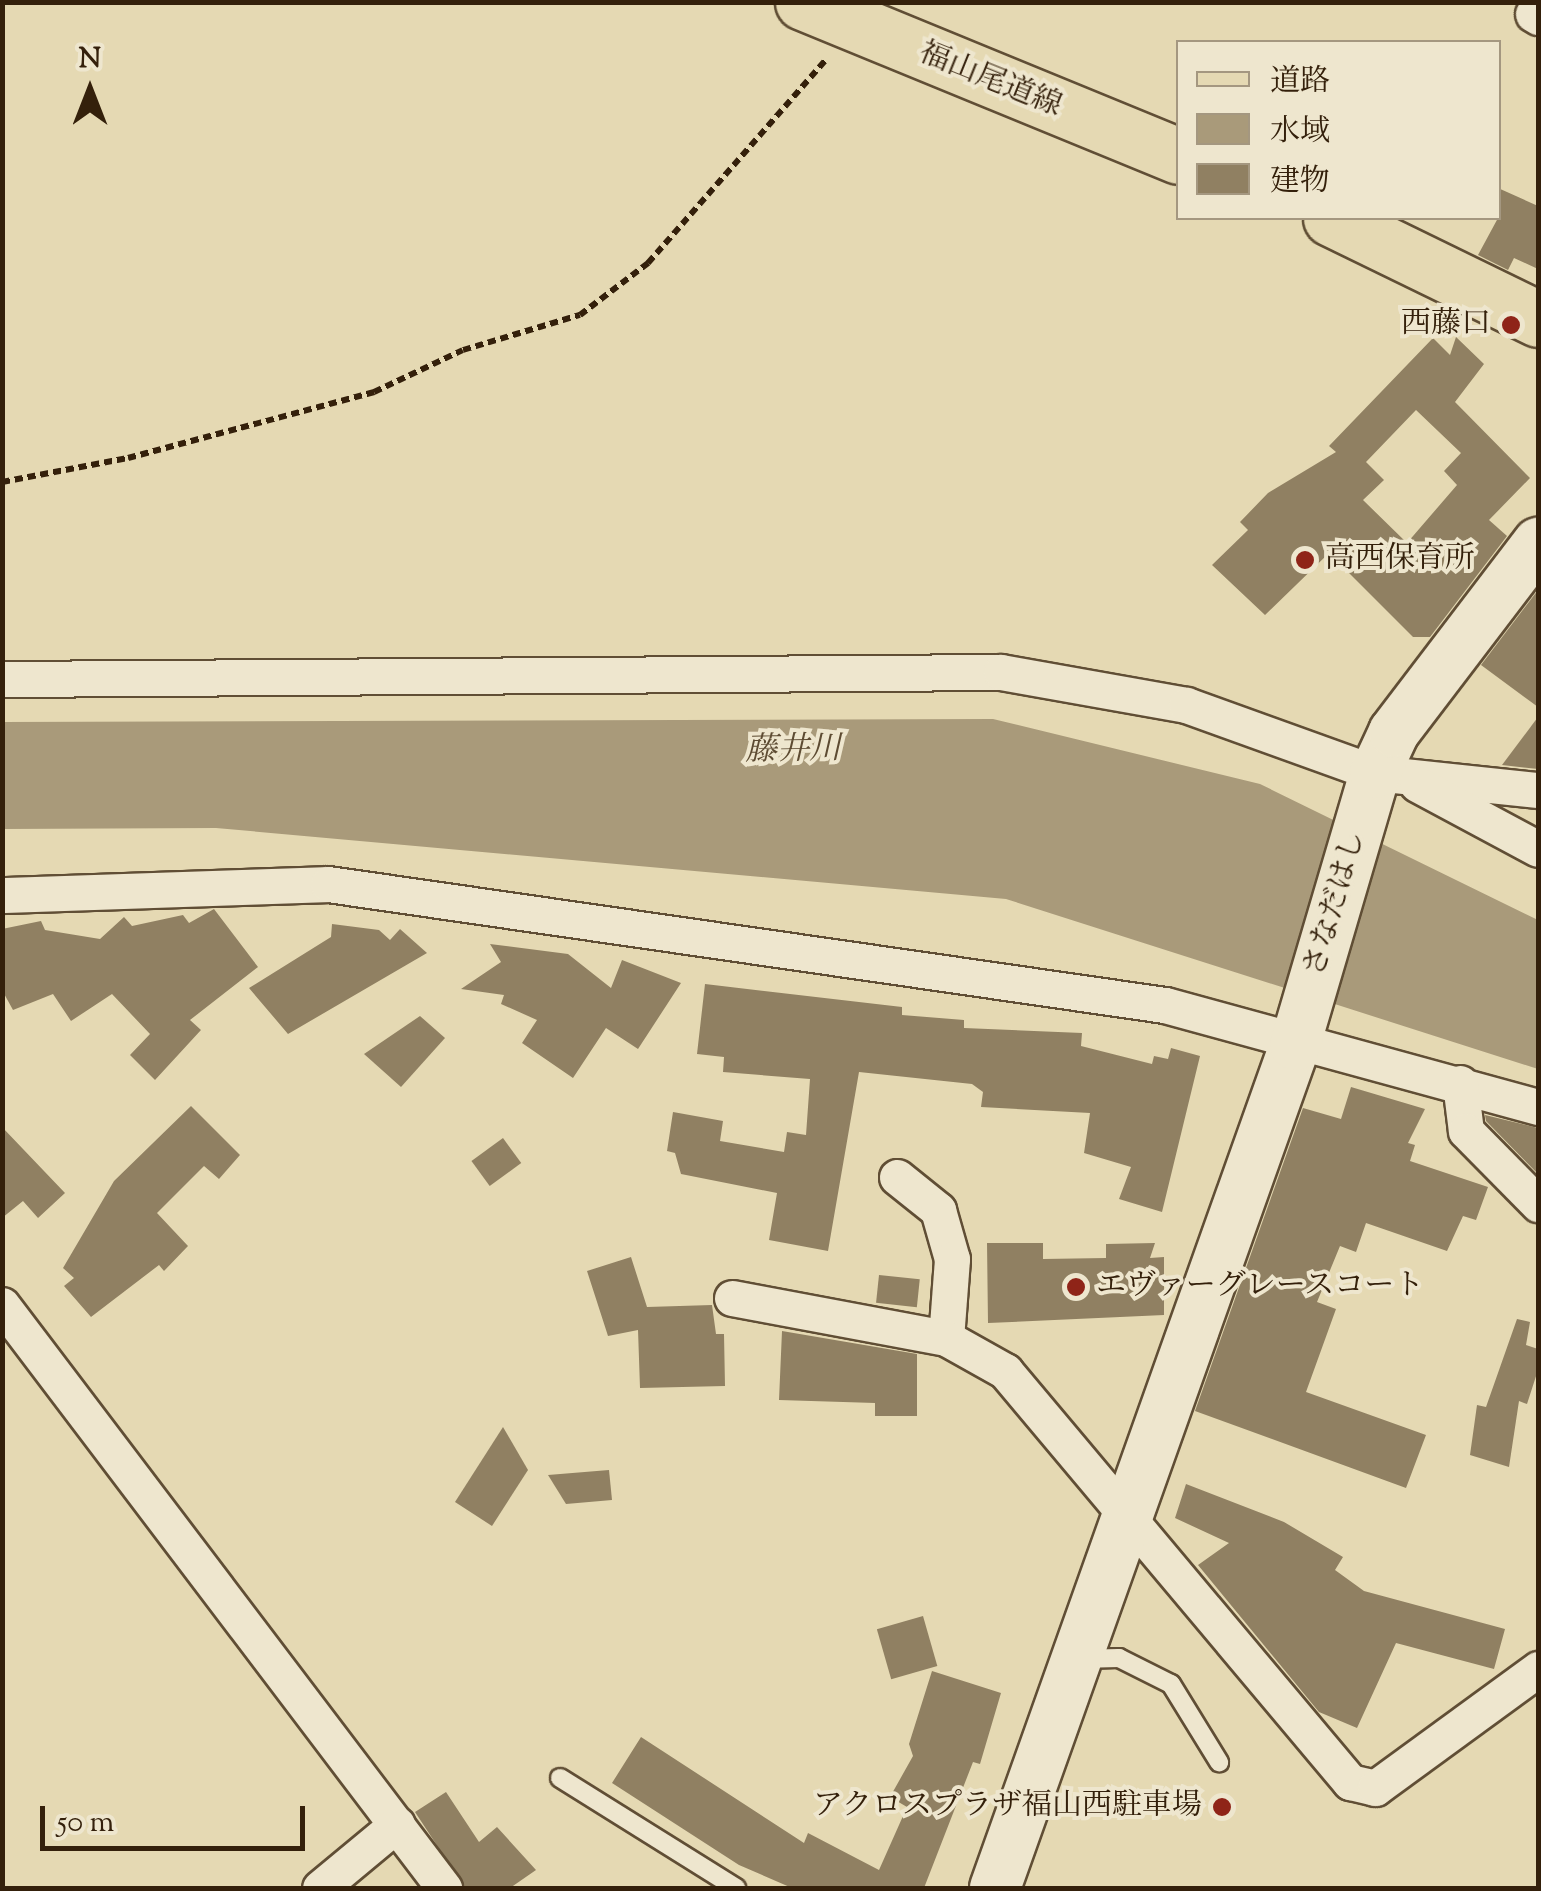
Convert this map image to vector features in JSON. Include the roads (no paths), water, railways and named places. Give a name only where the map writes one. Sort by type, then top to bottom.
[{"type":"main road","name":"福山尾道線","points":[[803,2],[1176,155]]},
{"type":"main road","points":[[1334,220],[1538,319]]},
{"type":"street","name":"さなだはし","points":[[995,1888],[1126,1505],[1299,1032],[1385,781],[1394,732],[1538,543]]},
{"type":"street","points":[[2,679],[1001,672],[1186,704],[1385,781],[1538,848]]},
{"type":"street","points":[[1385,781],[1538,790]]},
{"type":"street","points":[[2,895],[328,884],[1165,1006],[1299,1032],[1538,1107]]},
{"type":"street","points":[[1460,1083],[1466,1132],[1538,1204]]},
{"type":"street","points":[[897,1178],[938,1210],[952,1259],[946,1338]]},
{"type":"street","points":[[732,1298],[946,1338],[1005,1370],[1126,1505],[1350,1782],[1375,1788],[1538,1669]]},
{"type":"street","points":[[2,1305],[444,1888]]},
{"type":"street","points":[[320,1888],[397,1824]]},
{"type":"lane","points":[[1073,1659],[1119,1658],[1171,1684],[1219,1762]]},
{"type":"lane","points":[[560,1778],[736,1888]]},
{"type":"water","name":"藤井川","points":[[993,719],[1260,784],[1538,920],[1538,1069],[1006,899],[216,828],[3,829],[3,722]]},
{"type":"place","name":"西藤口","points":[[1511,325]]},
{"type":"place","name":"高西保育所","points":[[1305,560]]},
{"type":"place","name":"エヴァーグレースコート","points":[[1076,1287]]},
{"type":"place","name":"アクロスプラザ福山西駐車場","points":[[1222,1807]]}]
